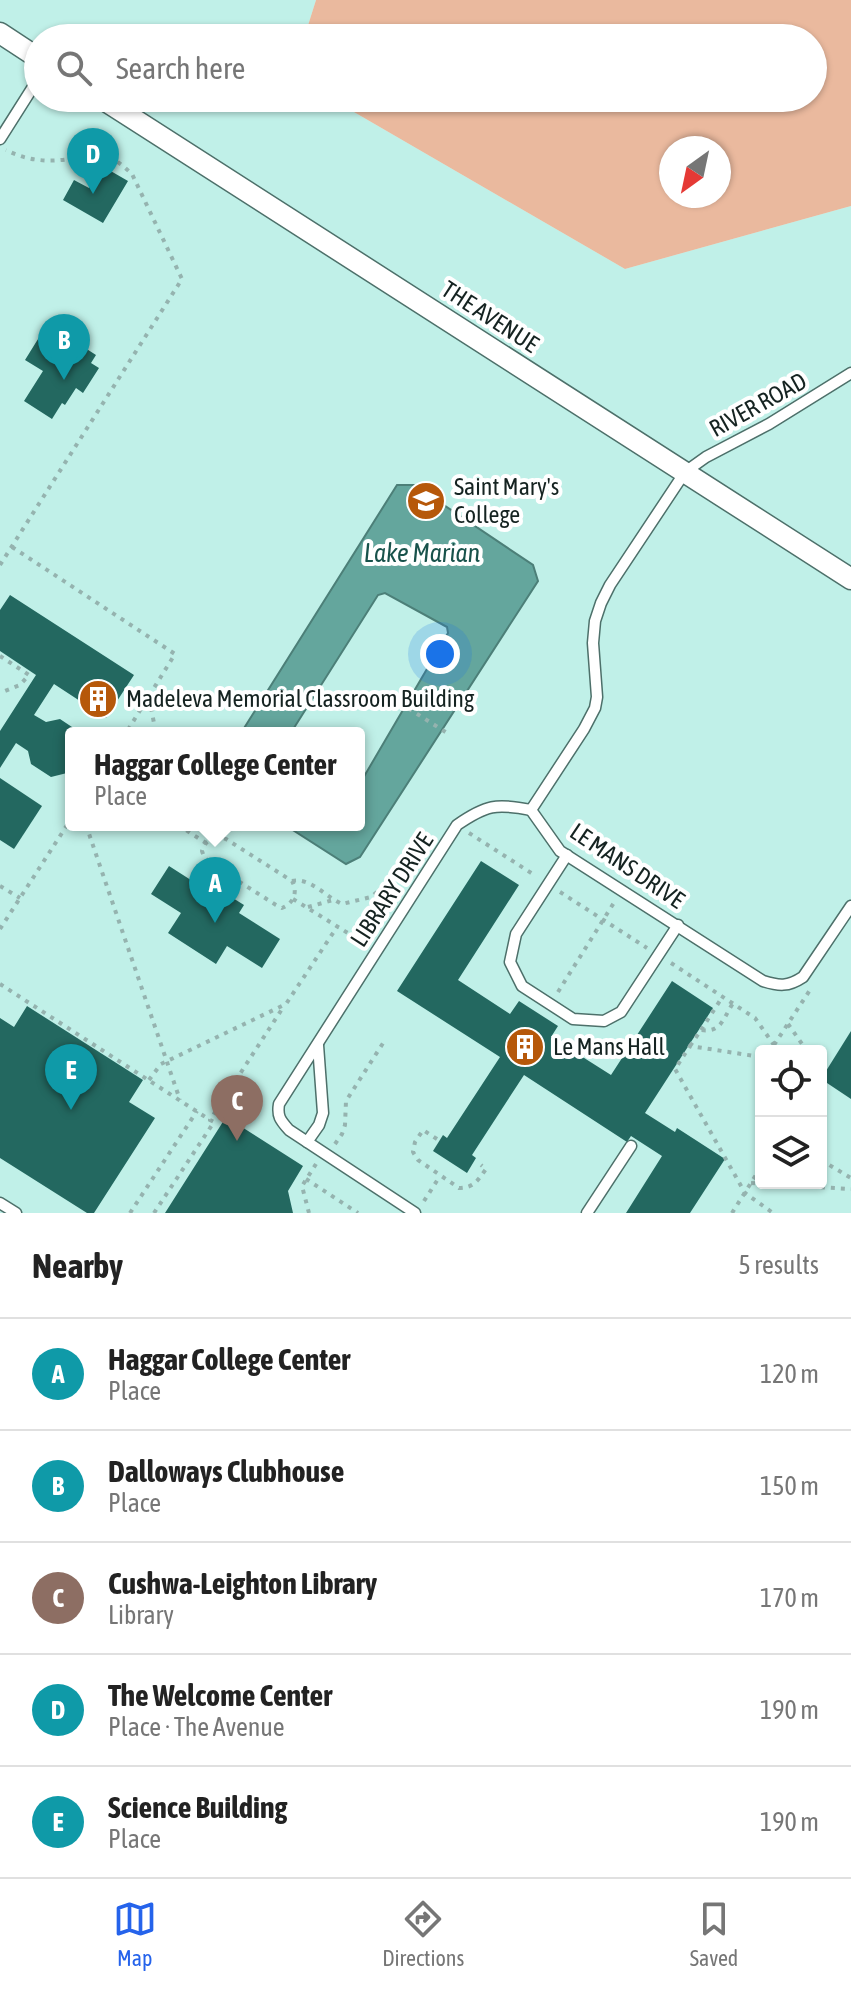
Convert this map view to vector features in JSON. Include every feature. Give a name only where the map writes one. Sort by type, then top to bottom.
[{"type":"street","points":[[0,33],[24,49]]},
{"type":"street","name":"THE AVENUE","points":[[123,112],[851,579]]},
{"type":"lane","points":[[0,139],[24,101]]},
{"type":"lane","name":"RIVER ROAD","points":[[685,472],[851,373]]},
{"type":"lane","points":[[531,810],[595,708],[593,643],[601,603],[685,472]]},
{"type":"lane","name":"LIBRARY DRIVE","points":[[415,1213],[289,1130],[280,1120],[279,1104],[457,825],[479,810],[506,805],[531,810]]},
{"type":"lane","name":"LE MANS DRIVE","points":[[531,810],[560,851],[763,981],[776,985],[792,984],[803,977],[851,906]]},
{"type":"lane","points":[[567,855],[516,934],[510,962],[522,986],[573,1019],[604,1021],[621,1012],[678,925]]},
{"type":"lane","points":[[307,1142],[323,1113],[318,1044]]},
{"type":"lane","points":[[587,1213],[631,1146]]},
{"type":"lane","points":[[0,1203],[16,1213]]},
{"type":"path","points":[[0,147],[36,161],[59,161],[93,153],[109,156],[122,165],[132,174],[182,279],[0,565]]},
{"type":"path","points":[[12,547],[175,654],[130,727]]},
{"type":"path","points":[[0,656],[29,675],[20,685],[0,693]]},
{"type":"path","points":[[148,696],[155,727]]},
{"type":"path","points":[[400,703],[447,733]]},
{"type":"path","points":[[457,825],[755,1018],[774,1045]]},
{"type":"path","points":[[0,929],[65,828]]},
{"type":"path","points":[[88,831],[180,1100]]},
{"type":"path","points":[[187,831],[206,843]]},
{"type":"path","points":[[214,837],[226,839],[292,881],[295,887],[293,899],[282,908],[210,863],[202,851],[214,837]]},
{"type":"path","points":[[292,881],[309,884],[342,904],[371,897],[423,853]]},
{"type":"path","points":[[0,886],[20,898]]},
{"type":"path","points":[[550,1004],[623,889]]},
{"type":"path","points":[[293,899],[376,951]]},
{"type":"path","points":[[307,907],[333,900]]},
{"type":"path","points":[[210,1120],[337,927]]},
{"type":"path","points":[[0,984],[214,1122],[154,1213]]},
{"type":"path","points":[[723,996],[675,1069],[745,1193],[773,1213]]},
{"type":"path","points":[[701,1030],[717,1028],[733,1003]]},
{"type":"path","points":[[149,1080],[161,1064],[286,1004]]},
{"type":"path","points":[[788,1024],[803,1045]]},
{"type":"path","points":[[309,1213],[302,1186],[342,1134],[346,1101],[385,1040]]},
{"type":"path","points":[[690,1046],[755,1056]]},
{"type":"path","points":[[130,1213],[197,1111]]},
{"type":"path","points":[[437,1139],[423,1130],[413,1152],[418,1160],[459,1188],[476,1184],[486,1169],[481,1165]]},
{"type":"path","points":[[827,1164],[851,1178]]},
{"type":"path","points":[[425,1201],[440,1176]]},
{"type":"path","points":[[732,1213],[755,1177]]},
{"type":"path","points":[[306,1179],[358,1213]]},
{"type":"path","points":[[751,1183],[851,1189]]},
{"type":"shaded area","name":"Saint Mary's College","points":[[0,0],[316,0],[308,24],[24,24],[24,112],[354,112],[625,269],[851,206],[851,1213],[0,1213]]},
{"type":"shaded area","points":[[316,0],[851,0],[851,206],[625,269],[354,112],[827,112],[827,24],[308,24]]},
{"type":"water","name":"Lake Marian","points":[[397,485],[414,485],[533,565],[538,581],[360,857],[346,864],[294,831],[365,831],[365,775],[448,633],[447,627],[385,593],[378,595],[295,727],[245,727]]},
{"type":"building","points":[[102,166],[128,181],[103,223],[63,200],[74,180],[89,188]]},
{"type":"building","points":[[43,331],[64,345],[68,337],[96,355],[91,363],[99,368],[83,393],[76,388],[52,419],[24,401],[43,371],[25,360]]},
{"type":"building","name":"Madeleva Memorial Classroom Building","points":[[10,595],[134,675],[106,718],[54,684],[34,715],[46,722],[60,719],[72,727],[65,727],[65,774],[51,777],[31,764],[28,751],[16,743],[0,768],[0,731],[36,675],[0,651],[0,610]]},
{"type":"building","points":[[0,778],[42,806],[14,849],[0,840]]},
{"type":"building","name":"Le Mans Hall","points":[[481,861],[519,885],[458,980],[510,1014],[519,1001],[558,1026],[551,1037],[611,1075],[672,981],[713,1008],[645,1113],[675,1132],[677,1128],[725,1159],[690,1213],[626,1213],[662,1156],[631,1136],[627,1142],[524,1075],[472,1155],[476,1158],[467,1173],[433,1151],[443,1135],[447,1138],[500,1057],[397,991]]},
{"type":"building","points":[[169,866],[208,891],[212,885],[244,905],[239,913],[280,939],[262,968],[227,946],[216,964],[168,933],[181,913],[151,894]]},
{"type":"building","points":[[27,1006],[143,1080],[129,1102],[155,1118],[94,1213],[87,1213],[0,1158],[0,1018],[14,1027]]},
{"type":"building","points":[[851,1031],[851,1099],[827,1083],[827,1069]]},
{"type":"building","points":[[226,1117],[303,1166],[288,1191],[293,1213],[165,1213]]},
{"type":"place","name":"The Welcome Center","points":[[93,194]]},
{"type":"place","name":"Dalloways Clubhouse","points":[[64,380]]},
{"type":"place","name":"Saint Mary's College","points":[[426,501]]},
{"type":"place","name":"Madeleva Memorial Classroom Building","points":[[98,699]]},
{"type":"place","name":"Haggar College Center","points":[[215,923]]},
{"type":"place","name":"Le Mans Hall","points":[[525,1047]]},
{"type":"place","name":"Science Building","points":[[71,1110]]},
{"type":"place","name":"Cushwa-Leighton Library","points":[[237,1141]]}]
